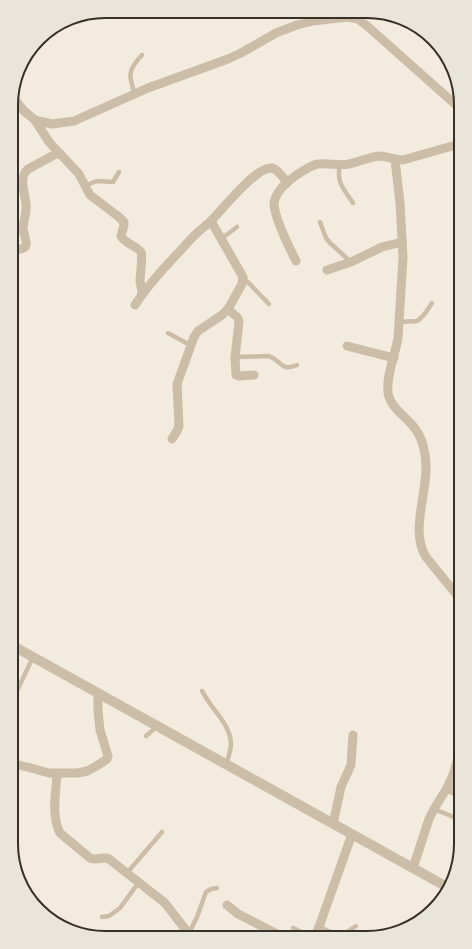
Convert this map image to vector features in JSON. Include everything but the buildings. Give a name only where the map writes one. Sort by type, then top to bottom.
[{"type":"street","points":[[35,120],[52,124],[74,121],[148,88],[228,59],[276,34],[297,26],[311,18]]},
{"type":"street","points":[[359,18],[454,103]]},
{"type":"street","points":[[18,104],[24,111],[35,120],[58,153],[79,174],[90,195],[124,222],[121,236],[122,239],[140,251],[142,255],[140,282],[142,294]]},
{"type":"street","points":[[296,261],[275,214],[274,202],[278,193],[287,182],[311,166],[318,164],[351,164],[378,156],[386,156],[395,160],[403,160],[454,146]]},
{"type":"street","points":[[18,249],[26,246],[23,226],[26,204],[23,193],[23,176],[28,169],[58,153]]},
{"type":"street","points":[[395,160],[400,203],[403,257],[398,338],[388,382],[388,394],[392,404],[414,427],[419,436],[424,455],[426,466],[425,485],[420,520],[420,541],[422,550],[454,592]]},
{"type":"street","points":[[135,305],[142,294],[196,233],[210,221],[250,179],[266,168],[272,168],[276,170],[287,182]]},
{"type":"street","points":[[172,439],[179,426],[177,384],[190,345],[198,331],[222,316],[228,309],[242,284],[243,277],[210,221]]},
{"type":"street","points":[[327,270],[350,262],[374,250],[402,242]]},
{"type":"street","points":[[228,309],[238,318],[239,322],[235,357],[236,374],[239,376],[254,375]]},
{"type":"street","points":[[347,346],[394,358]]},
{"type":"street","points":[[18,649],[443,885]]},
{"type":"street","points":[[18,765],[57,774],[78,773],[87,771],[107,759],[108,756],[99,725],[98,693]]},
{"type":"street","points":[[333,824],[341,787],[351,765],[353,735]]},
{"type":"street","points":[[413,868],[429,819],[447,788],[454,772]]},
{"type":"street","points":[[57,774],[55,808],[60,833],[93,860],[106,857],[139,882],[168,906],[188,931]]},
{"type":"street","points":[[447,788],[454,791]]},
{"type":"street","points":[[317,931],[352,834]]},
{"type":"street","points":[[227,905],[238,914],[271,931]]},
{"type":"lane","points":[[134,94],[130,81],[130,73],[142,55]]},
{"type":"lane","points":[[340,165],[338,171],[341,186],[353,203]]},
{"type":"lane","points":[[86,186],[97,181],[112,182],[119,172]]},
{"type":"lane","points":[[320,222],[326,238],[350,262]]},
{"type":"lane","points":[[221,239],[237,227]]},
{"type":"lane","points":[[243,277],[269,304]]},
{"type":"lane","points":[[399,322],[420,320],[423,318],[432,303]]},
{"type":"lane","points":[[168,333],[190,345]]},
{"type":"lane","points":[[235,357],[269,356],[274,358],[286,368],[291,368],[297,365]]},
{"type":"lane","points":[[18,689],[33,657]]},
{"type":"lane","points":[[202,691],[223,720],[230,736],[231,743],[226,764]]},
{"type":"lane","points":[[146,736],[157,726]]},
{"type":"lane","points":[[434,809],[454,817]]},
{"type":"lane","points":[[127,873],[162,832]]},
{"type":"lane","points":[[102,917],[109,916],[120,908],[139,882]]},
{"type":"lane","points":[[191,931],[206,892],[217,888]]},
{"type":"lane","points":[[348,931],[356,926]]},
{"type":"lane","points":[[293,928],[300,931]]}]
